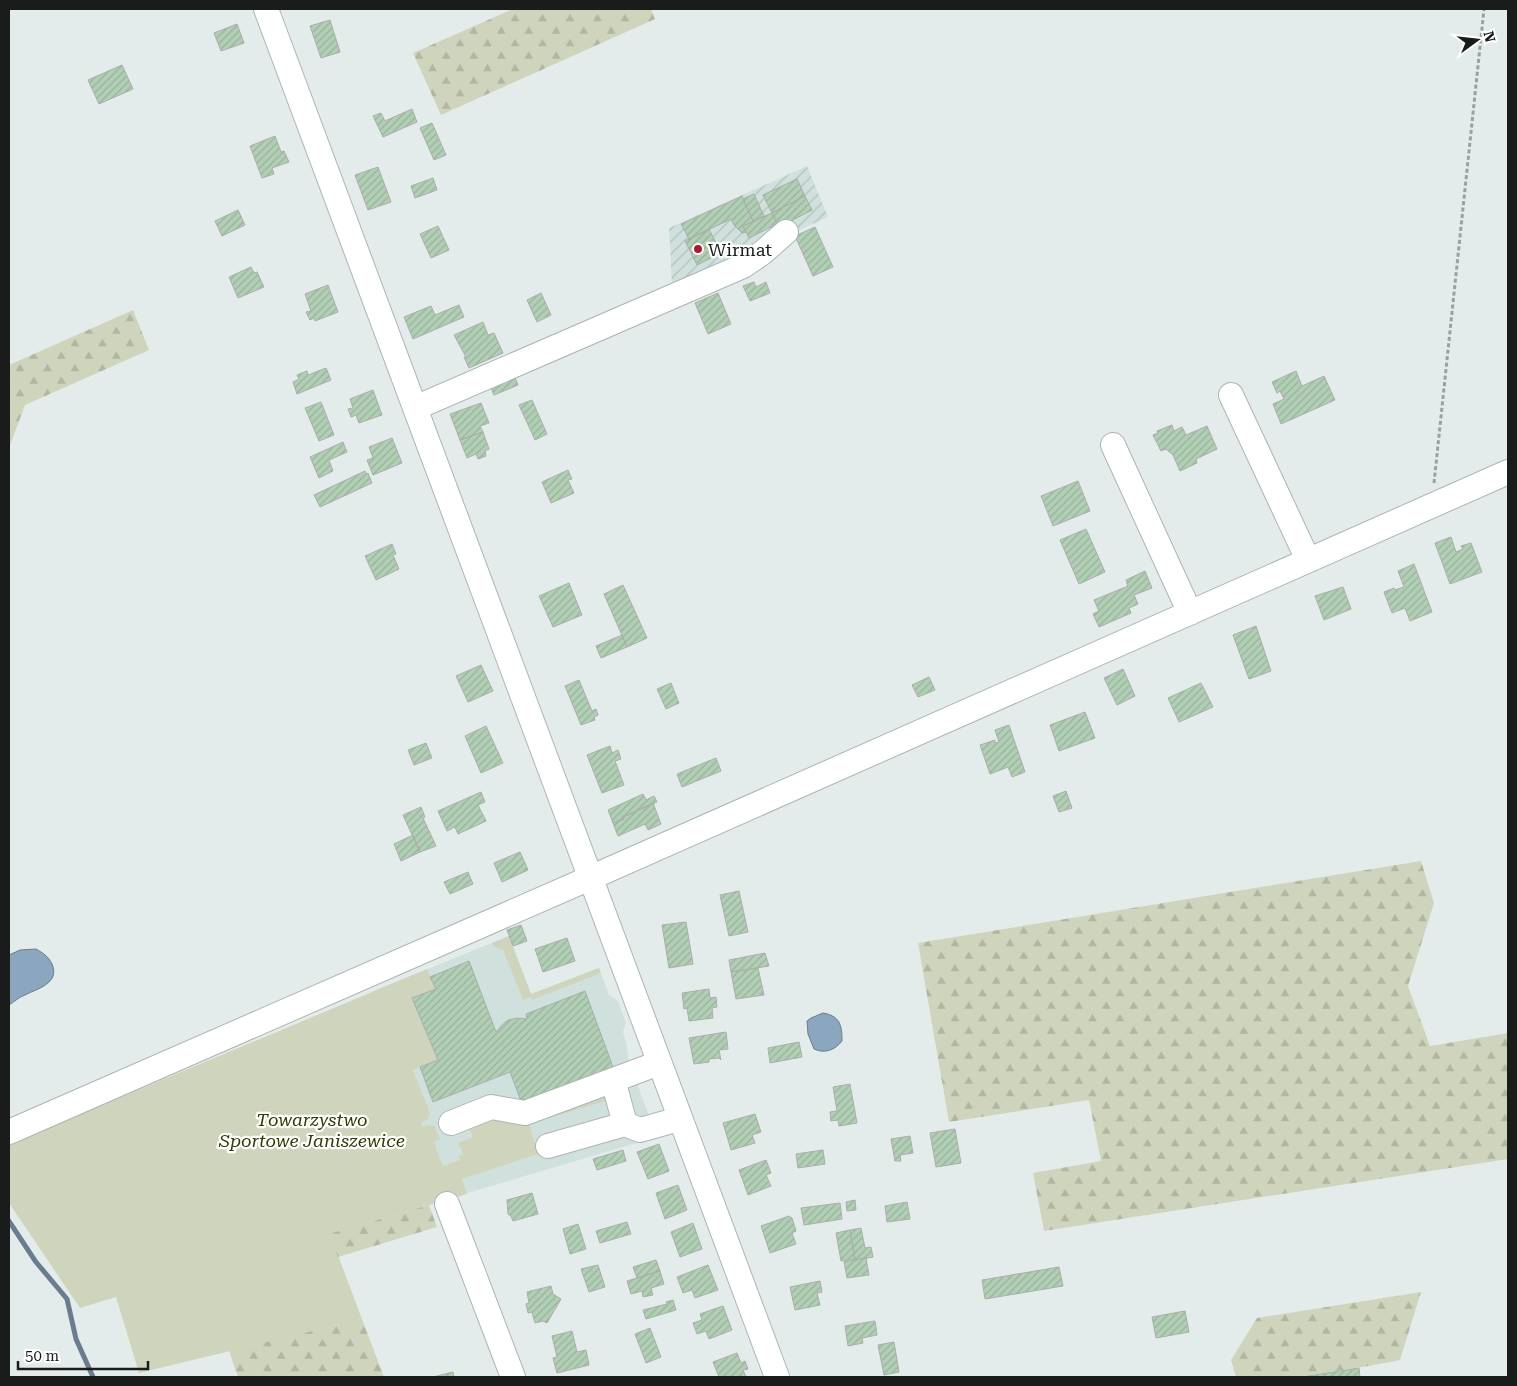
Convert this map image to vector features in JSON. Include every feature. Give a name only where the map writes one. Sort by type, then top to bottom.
[{"type":"street","points":[[266,9],[679,1119],[777,1377]]},
{"type":"street","points":[[415,408],[743,266],[762,253],[786,232]]},
{"type":"street","points":[[1231,396],[1308,560]]},
{"type":"street","points":[[1113,444],[1190,613]]},
{"type":"street","points":[[9,1132],[590,878],[1508,472]]},
{"type":"street","points":[[450,1124],[491,1108],[525,1113],[659,1063]]},
{"type":"street","points":[[613,1080],[625,1124]]},
{"type":"street","points":[[548,1146],[625,1124],[640,1130],[679,1119]]},
{"type":"street","points":[[447,1204],[512,1377]]},
{"type":"path","points":[[1431,506],[1484,9]]},
{"type":"shaded area","points":[[807,166],[828,217],[789,235],[673,302],[669,228]]},
{"type":"shaded area","points":[[509,936],[531,994],[599,968],[609,995],[618,1001],[626,1023],[623,1032],[629,1062],[657,1137],[451,1198],[371,992]]},
{"type":"green space","points":[[513,9],[651,9],[655,19],[441,115],[413,53]]},
{"type":"green space","points":[[133,310],[149,350],[25,405],[9,448],[9,365]]},
{"type":"green space","points":[[1421,861],[1434,903],[1408,986],[1430,1046],[1508,1033],[1508,1159],[1044,1231],[1033,1173],[1101,1161],[1089,1100],[949,1122],[918,943]]},
{"type":"green space","points":[[509,936],[531,994],[599,968],[601,973],[532,1000],[531,997],[523,1000],[503,950],[494,947],[492,943]]},
{"type":"green space","name":"Towarzystwo Sportowe Janiszewice","points":[[427,969],[436,989],[438,1060],[413,1070],[430,1113],[427,1120],[421,1122],[423,1127],[428,1125],[435,1126],[440,1139],[434,1142],[443,1166],[460,1160],[458,1156],[463,1154],[458,1143],[473,1137],[469,1128],[498,1116],[598,1091],[612,1099],[529,1124],[538,1154],[462,1179],[467,1194],[330,1234],[362,1319],[139,1373],[116,1297],[80,1308],[9,1203],[9,1144]]},
{"type":"green space","points":[[429,1205],[437,1227],[338,1257],[329,1234]]},
{"type":"green space","points":[[1421,1292],[1400,1360],[1298,1377],[1236,1377],[1231,1360],[1257,1318]]},
{"type":"green space","points":[[362,1319],[384,1377],[238,1377],[229,1351]]},
{"type":"water","points":[[36,949],[45,955],[52,964],[53,976],[47,984],[9,1005],[9,955],[20,950]]},
{"type":"water","points":[[823,1013],[833,1016],[839,1022],[842,1035],[842,1041],[839,1044],[833,1049],[826,1051],[814,1049],[808,1034],[807,1021]]},
{"type":"building","points":[[330,20],[340,52],[321,58],[310,26]]},
{"type":"building","points":[[237,24],[244,43],[221,51],[214,33]]},
{"type":"building","points":[[122,65],[133,89],[99,104],[88,80]]},
{"type":"building","points":[[412,109],[417,122],[383,137],[373,116],[381,113],[385,121]]},
{"type":"building","points":[[432,123],[446,155],[434,160],[420,128]]},
{"type":"building","points":[[275,136],[281,152],[284,151],[289,162],[272,168],[274,174],[262,178],[250,146]]},
{"type":"building","points":[[378,167],[391,202],[368,210],[355,175]]},
{"type":"building","points":[[433,178],[437,190],[415,198],[411,186]]},
{"type":"building","points":[[797,179],[805,196],[772,213],[763,195]]},
{"type":"building","points":[[754,194],[764,216],[753,221],[743,199]]},
{"type":"building","points":[[742,196],[753,221],[743,226],[746,232],[742,233],[731,219],[689,239],[681,224]]},
{"type":"building","points":[[805,196],[812,210],[779,227],[772,213]]},
{"type":"building","points":[[238,210],[245,225],[222,236],[215,221]]},
{"type":"building","points":[[772,213],[777,224],[749,238],[743,226]]},
{"type":"building","points":[[438,226],[449,250],[431,258],[420,234]]},
{"type":"building","points":[[815,227],[833,267],[813,276],[795,236]]},
{"type":"building","points":[[709,229],[721,253],[697,265],[685,241]]},
{"type":"building","points":[[251,267],[254,273],[257,272],[264,287],[238,298],[229,277]]},
{"type":"building","points":[[754,282],[756,287],[766,282],[770,293],[750,301],[743,286]]},
{"type":"building","points":[[328,285],[338,312],[315,321],[314,318],[310,320],[306,312],[311,311],[305,294]]},
{"type":"building","points":[[541,293],[551,315],[537,322],[527,300]]},
{"type":"building","points":[[718,293],[731,324],[708,334],[695,303]]},
{"type":"building","points":[[459,305],[464,317],[413,339],[404,317],[431,306],[435,315]]},
{"type":"building","points":[[483,322],[488,335],[494,333],[503,353],[469,368],[464,357],[466,357],[454,335]]},
{"type":"building","points":[[326,368],[331,380],[297,394],[293,382],[299,379],[297,375],[307,371],[308,375]]},
{"type":"building","points":[[1296,371],[1302,386],[1324,376],[1335,400],[1281,424],[1273,404],[1284,399],[1280,391],[1277,393],[1272,382]]},
{"type":"building","points":[[513,372],[518,385],[494,395],[489,383]]},
{"type":"building","points":[[373,390],[382,415],[359,423],[356,415],[351,417],[348,409],[353,408],[350,399]]},
{"type":"building","points":[[532,400],[547,434],[535,440],[519,405]]},
{"type":"building","points":[[321,402],[334,435],[319,441],[305,408]]},
{"type":"building","points":[[481,403],[489,423],[480,426],[483,432],[460,440],[450,414]]},
{"type":"building","points":[[1172,425],[1174,431],[1182,427],[1186,435],[1207,426],[1217,449],[1196,459],[1197,463],[1180,471],[1173,455],[1166,449],[1161,451],[1153,435],[1158,433],[1157,431]]},
{"type":"building","points":[[483,432],[489,449],[485,451],[486,456],[478,459],[476,454],[467,458],[460,440]]},
{"type":"building","points":[[392,438],[402,463],[373,475],[367,460],[373,458],[369,447]]},
{"type":"building","points":[[343,442],[347,452],[329,460],[333,471],[319,478],[310,457]]},
{"type":"building","points":[[568,470],[572,479],[568,480],[574,493],[551,503],[542,482]]},
{"type":"building","points":[[365,471],[366,474],[368,473],[372,483],[320,507],[314,495]]},
{"type":"building","points":[[1078,481],[1090,511],[1053,526],[1041,496]]},
{"type":"building","points":[[1086,529],[1105,572],[1079,584],[1060,540]]},
{"type":"building","points":[[1451,537],[1456,552],[1463,549],[1461,546],[1471,543],[1482,572],[1450,584],[1435,543]]},
{"type":"building","points":[[392,544],[396,554],[393,555],[399,569],[376,580],[365,556]]},
{"type":"building","points":[[1414,564],[1432,612],[1410,621],[1405,608],[1392,613],[1384,592],[1404,587],[1398,571]]},
{"type":"building","points":[[1145,571],[1152,588],[1134,595],[1138,604],[1129,608],[1131,613],[1099,627],[1093,614],[1099,611],[1094,600],[1128,586],[1126,580]]},
{"type":"building","points":[[569,583],[582,615],[553,627],[539,596]]},
{"type":"building","points":[[623,585],[647,638],[627,647],[604,594]]},
{"type":"building","points":[[1343,587],[1351,609],[1324,620],[1315,596]]},
{"type":"building","points":[[1256,626],[1271,671],[1249,679],[1233,635]]},
{"type":"building","points":[[622,635],[627,647],[601,658],[596,646]]},
{"type":"building","points":[[481,665],[493,691],[468,702],[456,676]]},
{"type":"building","points":[[1123,669],[1135,696],[1117,705],[1104,678]]},
{"type":"building","points":[[929,677],[935,690],[918,697],[912,685]]},
{"type":"building","points":[[579,680],[592,711],[596,709],[598,715],[594,717],[595,720],[581,725],[565,686]]},
{"type":"building","points":[[671,683],[679,703],[666,709],[657,689]]},
{"type":"building","points":[[1201,683],[1213,707],[1179,722],[1168,698]]},
{"type":"building","points":[[1085,712],[1095,738],[1059,751],[1050,725]]},
{"type":"building","points":[[1009,725],[1025,772],[1012,777],[1008,767],[990,774],[980,745],[995,740],[995,743],[999,742],[995,730]]},
{"type":"building","points":[[486,726],[503,763],[481,773],[465,736]]},
{"type":"building","points":[[426,743],[432,758],[414,765],[408,750]]},
{"type":"building","points":[[610,746],[612,753],[618,750],[621,759],[615,761],[624,785],[602,793],[587,755]]},
{"type":"building","points":[[716,758],[721,771],[682,787],[677,774]]},
{"type":"building","points":[[1066,791],[1072,808],[1059,812],[1053,796]]},
{"type":"building","points":[[481,792],[485,802],[478,805],[486,821],[458,834],[455,827],[447,831],[438,811]]},
{"type":"building","points":[[643,794],[646,800],[654,796],[657,802],[613,823],[608,810]]},
{"type":"building","points":[[653,803],[661,824],[648,830],[645,824],[618,836],[613,823]]},
{"type":"building","points":[[421,807],[425,817],[423,818],[436,846],[420,852],[403,815]]},
{"type":"building","points":[[413,835],[420,852],[401,861],[394,844]]},
{"type":"building","points":[[520,852],[528,870],[502,882],[494,863]]},
{"type":"building","points":[[468,872],[473,884],[450,894],[444,882]]},
{"type":"building","points":[[739,891],[748,932],[729,936],[720,895]]},
{"type":"building","points":[[686,922],[693,964],[669,968],[662,925]]},
{"type":"building","points":[[521,925],[527,941],[513,946],[507,930]]},
{"type":"building","points":[[567,938],[575,961],[543,972],[535,949]]},
{"type":"building","points":[[765,953],[769,966],[731,972],[729,960]]},
{"type":"building","points":[[469,961],[496,1032],[508,1020],[517,1018],[527,1019],[526,1014],[585,991],[613,1067],[521,1101],[510,1072],[433,1102],[420,1067],[438,1060],[412,998],[436,989],[430,977]]},
{"type":"building","points":[[758,968],[764,995],[736,999],[731,972]]},
{"type":"building","points":[[709,989],[710,998],[716,997],[717,1007],[712,1008],[713,1018],[689,1021],[687,1008],[684,1009],[682,993]]},
{"type":"building","points":[[726,1032],[728,1049],[719,1050],[721,1060],[719,1058],[709,1059],[709,1062],[694,1064],[689,1038]]},
{"type":"building","points":[[799,1042],[802,1057],[770,1063],[768,1048]]},
{"type":"building","points":[[850,1084],[857,1123],[839,1126],[838,1120],[831,1121],[830,1112],[837,1111],[833,1087]]},
{"type":"building","points":[[755,1114],[761,1132],[752,1135],[755,1143],[731,1150],[723,1123]]},
{"type":"building","points":[[955,1129],[961,1163],[936,1167],[930,1133]]},
{"type":"building","points":[[910,1136],[913,1153],[900,1155],[901,1161],[895,1161],[891,1139]]},
{"type":"building","points":[[659,1144],[669,1171],[648,1179],[637,1152]]},
{"type":"building","points":[[623,1150],[626,1161],[597,1170],[593,1159]]},
{"type":"building","points":[[823,1150],[825,1164],[798,1168],[796,1154]]},
{"type":"building","points":[[766,1160],[771,1173],[766,1175],[771,1186],[748,1195],[739,1170]]},
{"type":"building","points":[[678,1185],[687,1210],[665,1219],[656,1193]]},
{"type":"building","points":[[532,1193],[538,1214],[513,1221],[508,1214],[507,1200]]},
{"type":"building","points":[[855,1200],[856,1210],[847,1211],[846,1202]]},
{"type":"building","points":[[907,1202],[910,1219],[887,1222],[885,1206]]},
{"type":"building","points":[[840,1203],[842,1219],[804,1225],[801,1208]]},
{"type":"building","points":[[789,1216],[792,1218],[796,1231],[792,1233],[796,1244],[770,1253],[761,1226]]},
{"type":"building","points":[[627,1222],[631,1234],[600,1243],[596,1231]]},
{"type":"building","points":[[693,1223],[702,1249],[680,1257],[671,1232]]},
{"type":"building","points":[[578,1224],[586,1249],[570,1254],[563,1229]]},
{"type":"building","points":[[861,1228],[865,1248],[871,1247],[873,1257],[855,1260],[850,1230]]},
{"type":"building","points":[[850,1230],[855,1259],[841,1261],[836,1233]]},
{"type":"building","points":[[866,1258],[869,1275],[847,1278],[844,1262]]},
{"type":"building","points":[[656,1260],[660,1271],[637,1278],[633,1267]]},
{"type":"building","points":[[598,1265],[605,1287],[589,1292],[581,1269]]},
{"type":"building","points":[[708,1265],[718,1290],[695,1298],[692,1290],[683,1293],[677,1277]]},
{"type":"building","points":[[1059,1267],[1063,1286],[985,1299],[982,1280]]},
{"type":"building","points":[[660,1271],[664,1284],[651,1288],[653,1295],[643,1297],[642,1291],[631,1294],[627,1281]]},
{"type":"building","points":[[820,1281],[822,1292],[817,1293],[820,1305],[795,1310],[790,1287]]},
{"type":"building","points":[[551,1286],[553,1294],[561,1299],[547,1323],[543,1321],[535,1323],[532,1312],[528,1313],[526,1304],[529,1303],[527,1292]]},
{"type":"building","points":[[673,1300],[676,1310],[646,1319],[643,1310],[667,1304],[666,1302]]},
{"type":"building","points":[[723,1306],[732,1330],[709,1339],[706,1331],[697,1334],[693,1323],[702,1320],[700,1314]]},
{"type":"building","points":[[1185,1311],[1189,1332],[1156,1338],[1152,1317]]},
{"type":"building","points":[[875,1321],[877,1335],[862,1338],[863,1343],[848,1346],[845,1326]]},
{"type":"building","points":[[650,1328],[661,1357],[646,1363],[635,1334]]},
{"type":"building","points":[[572,1331],[577,1352],[586,1350],[589,1365],[557,1373],[553,1358],[557,1357],[552,1336]]},
{"type":"building","points":[[894,1342],[899,1372],[884,1375],[878,1345]]},
{"type":"building","points":[[737,1353],[741,1363],[745,1361],[748,1369],[743,1370],[746,1377],[719,1377],[713,1362]]},
{"type":"building","points":[[1359,1368],[1360,1377],[1302,1377]]},
{"type":"building","points":[[453,1372],[454,1377],[433,1377]]},
{"type":"waterway","points":[[9,1221],[36,1262],[67,1299],[76,1339],[93,1377]]},
{"type":"place","name":"Wirmat","points":[[698,249]]}]
